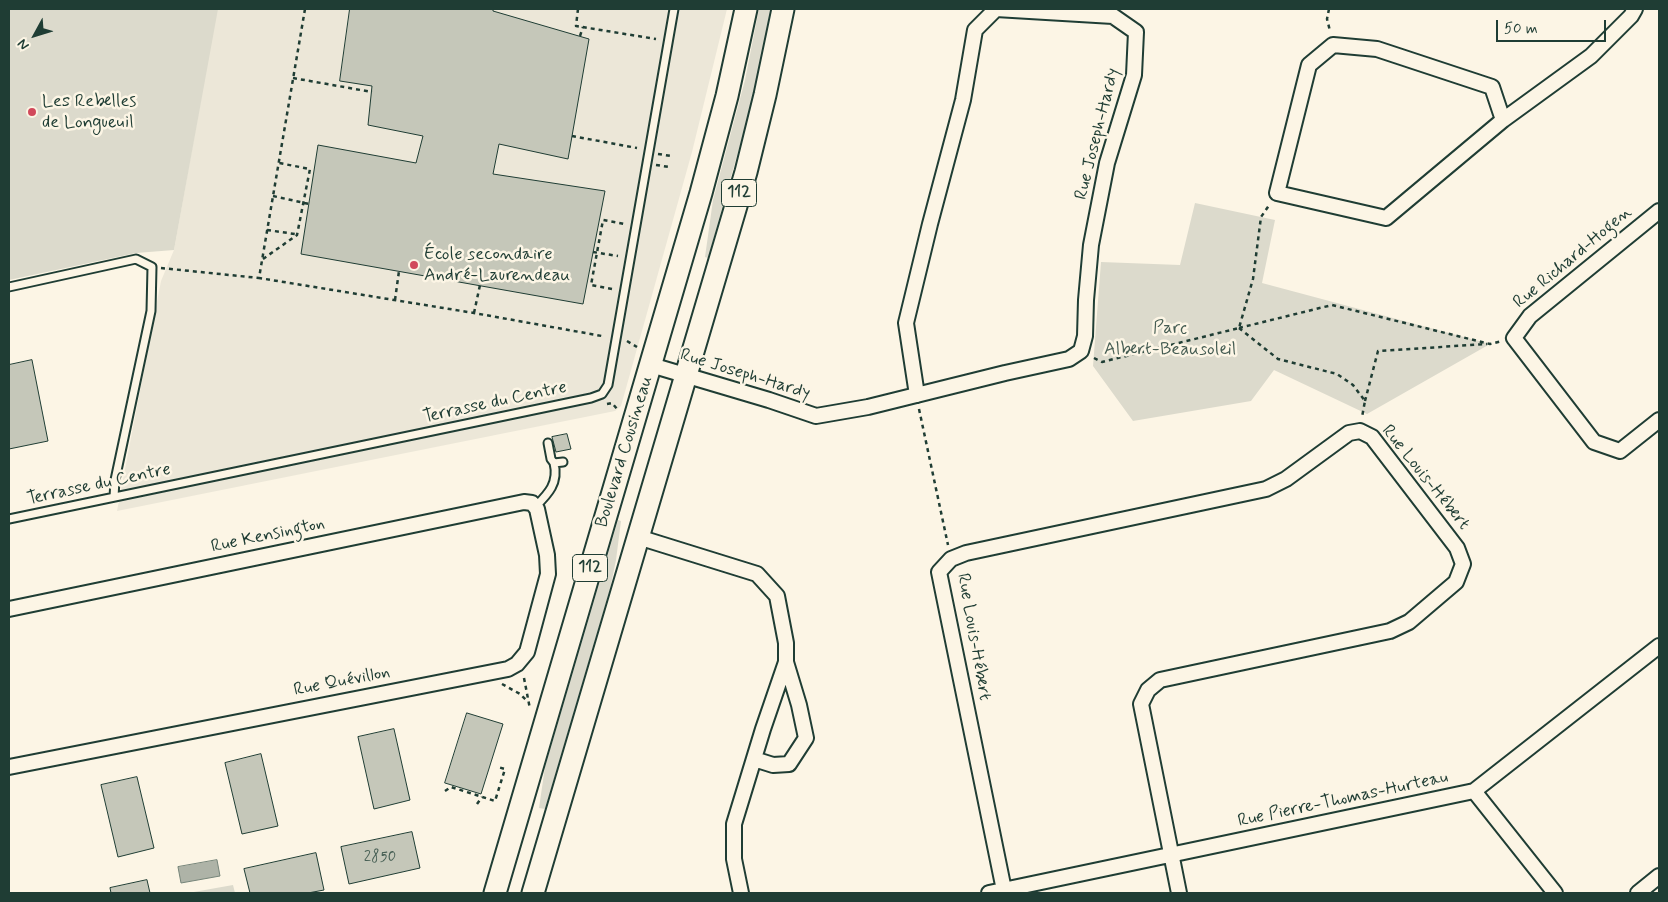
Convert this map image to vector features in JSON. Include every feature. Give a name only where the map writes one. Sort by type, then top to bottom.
[{"type":"main road","name":"Boulevard Cousineau","points":[[495,893],[646,357],[721,121],[746,9]]},
{"type":"main road","name":"Boulevard Cousineau","points":[[533,893],[751,154],[772,68],[783,9]]},
{"type":"street","name":"Rue Joseph-Hardy","points":[[646,357],[686,375],[816,416],[868,407],[917,395],[1005,373],[1069,360],[1081,352],[1085,336],[1091,245],[1108,163],[1134,75],[1136,32],[1113,16],[996,9],[975,30],[964,100],[930,224],[906,323],[917,395]]},
{"type":"street","points":[[1503,120],[1492,87],[1377,49],[1333,45],[1309,65],[1277,193],[1386,218],[1503,120],[1591,56],[1631,16],[1635,9]]},
{"type":"street","name":"Rue Richard-Hogen","points":[[1514,338],[1530,316],[1659,211]]},
{"type":"street","points":[[1514,338],[1594,442],[1620,451],[1659,420]]},
{"type":"street","name":"Rue Louis-Hébert","points":[[1004,890],[939,572],[951,559],[966,553],[1266,489],[1286,479],[1349,433],[1360,431],[1372,437],[1457,548],[1463,564],[1456,582],[1409,622],[1390,631],[1160,680],[1148,690],[1141,704],[1179,893]]},
{"type":"street","name":"Rue Kensington","points":[[9,609],[509,505],[527,502],[535,506]]},
{"type":"street","name":"Rue Quévillon","points":[[9,767],[513,667],[527,652],[548,574],[547,555],[535,506]]},
{"type":"street","points":[[638,537],[756,574],[776,596],[786,642],[786,662],[799,704],[806,738],[789,764],[773,765],[754,759]]},
{"type":"street","name":"Rue Pierre-Thomas-Hurteau","points":[[989,893],[1474,791],[1659,646]]},
{"type":"street","points":[[741,893],[734,859],[734,824],[786,662]]},
{"type":"street","points":[[1474,791],[1555,893]]},
{"type":"street","points":[[1638,893],[1659,876]]},
{"type":"lane","name":"Terrasse du Centre","points":[[9,519],[591,398],[605,391],[608,385],[674,9]]},
{"type":"lane","points":[[9,287],[136,259],[152,267],[151,311],[115,480],[114,497]]},
{"type":"lane","points":[[535,506],[549,492],[556,476],[548,443]]},
{"type":"lane","points":[[554,464],[563,462]]},
{"type":"path","points":[[259,278],[305,9]]},
{"type":"path","points":[[578,9],[576,26],[656,39]]},
{"type":"path","points":[[1329,9],[1327,19],[1333,45]]},
{"type":"path","points":[[580,36],[583,27]]},
{"type":"path","points":[[293,78],[372,92]]},
{"type":"path","points":[[572,136],[637,148]]},
{"type":"path","points":[[262,260],[297,235],[310,169],[279,163]]},
{"type":"path","points":[[1239,328],[1253,278],[1261,217],[1277,193]]},
{"type":"path","points":[[273,196],[309,204]]},
{"type":"path","points":[[592,285],[595,252],[601,220],[624,224]]},
{"type":"path","points":[[267,230],[297,235]]},
{"type":"path","points":[[595,252],[618,256]]},
{"type":"path","points":[[152,267],[259,278],[602,336]]},
{"type":"path","points":[[395,300],[399,271]]},
{"type":"path","points":[[587,284],[612,289]]},
{"type":"path","points":[[474,313],[480,286]]},
{"type":"path","points":[[1081,352],[1102,362],[1332,305],[1490,344]]},
{"type":"path","points":[[1239,328],[1278,359],[1337,374],[1354,385],[1365,401]]},
{"type":"path","points":[[1360,431],[1365,401],[1378,351],[1490,344],[1514,338]]},
{"type":"path","points":[[627,341],[646,357]]},
{"type":"path","points":[[917,395],[951,559]]},
{"type":"path","points":[[613,405],[622,412]]},
{"type":"path","points":[[524,678],[530,712]]},
{"type":"path","points":[[502,684],[520,694],[529,703]]},
{"type":"path","points":[[445,791],[451,787],[495,801],[505,769],[498,767]]},
{"type":"path","points":[[500,788],[505,790]]},
{"type":"path","points":[[476,804],[482,797]]},
{"type":"shaded area","name":"École secondaire André-Laurendeau","points":[[217,9],[727,9],[692,152],[621,406],[615,411],[117,511],[161,281],[174,250]]},
{"type":"shaded area","points":[[217,860],[220,876],[181,883],[178,867]]},
{"type":"green space","points":[[9,9],[218,9],[174,250],[136,253],[9,280]]},
{"type":"green space","points":[[759,9],[772,9],[749,113],[708,258],[705,257],[713,200],[745,80]]},
{"type":"green space","name":"Parc Albert-Beausoleil","points":[[1195,203],[1275,220],[1262,283],[1490,344],[1367,414],[1274,370],[1251,401],[1133,421],[1093,366],[1101,262],[1180,265]]},
{"type":"green space","points":[[618,520],[621,521],[610,589],[545,809],[539,808],[545,767]]},
{"type":"green space","points":[[233,885],[235,893],[188,893]]},
{"type":"building","points":[[350,9],[493,9],[493,11],[589,39],[568,159],[499,144],[493,174],[605,191],[583,304],[301,254],[318,145],[416,163],[423,136],[368,125],[372,86],[340,81]]},
{"type":"building","points":[[32,360],[48,441],[9,449],[9,365]]},
{"type":"building","points":[[567,434],[571,449],[556,452],[552,437]]},
{"type":"building","points":[[467,713],[503,724],[481,794],[445,783]]},
{"type":"building","points":[[394,729],[410,800],[374,809],[358,737]]},
{"type":"building","points":[[261,754],[278,826],[242,834],[225,763]]},
{"type":"building","points":[[137,777],[154,848],[118,857],[101,785]]},
{"type":"building","points":[[412,832],[420,868],[349,884],[341,847]]},
{"type":"building","points":[[316,853],[324,890],[308,893],[250,893],[244,869]]},
{"type":"building","points":[[147,880],[150,893],[111,893],[110,888]]},
{"type":"place","name":"Les Rebelles de Longueuil","points":[[32,112]]},
{"type":"place","name":"École secondaire André-Laurendeau","points":[[414,265]]}]
